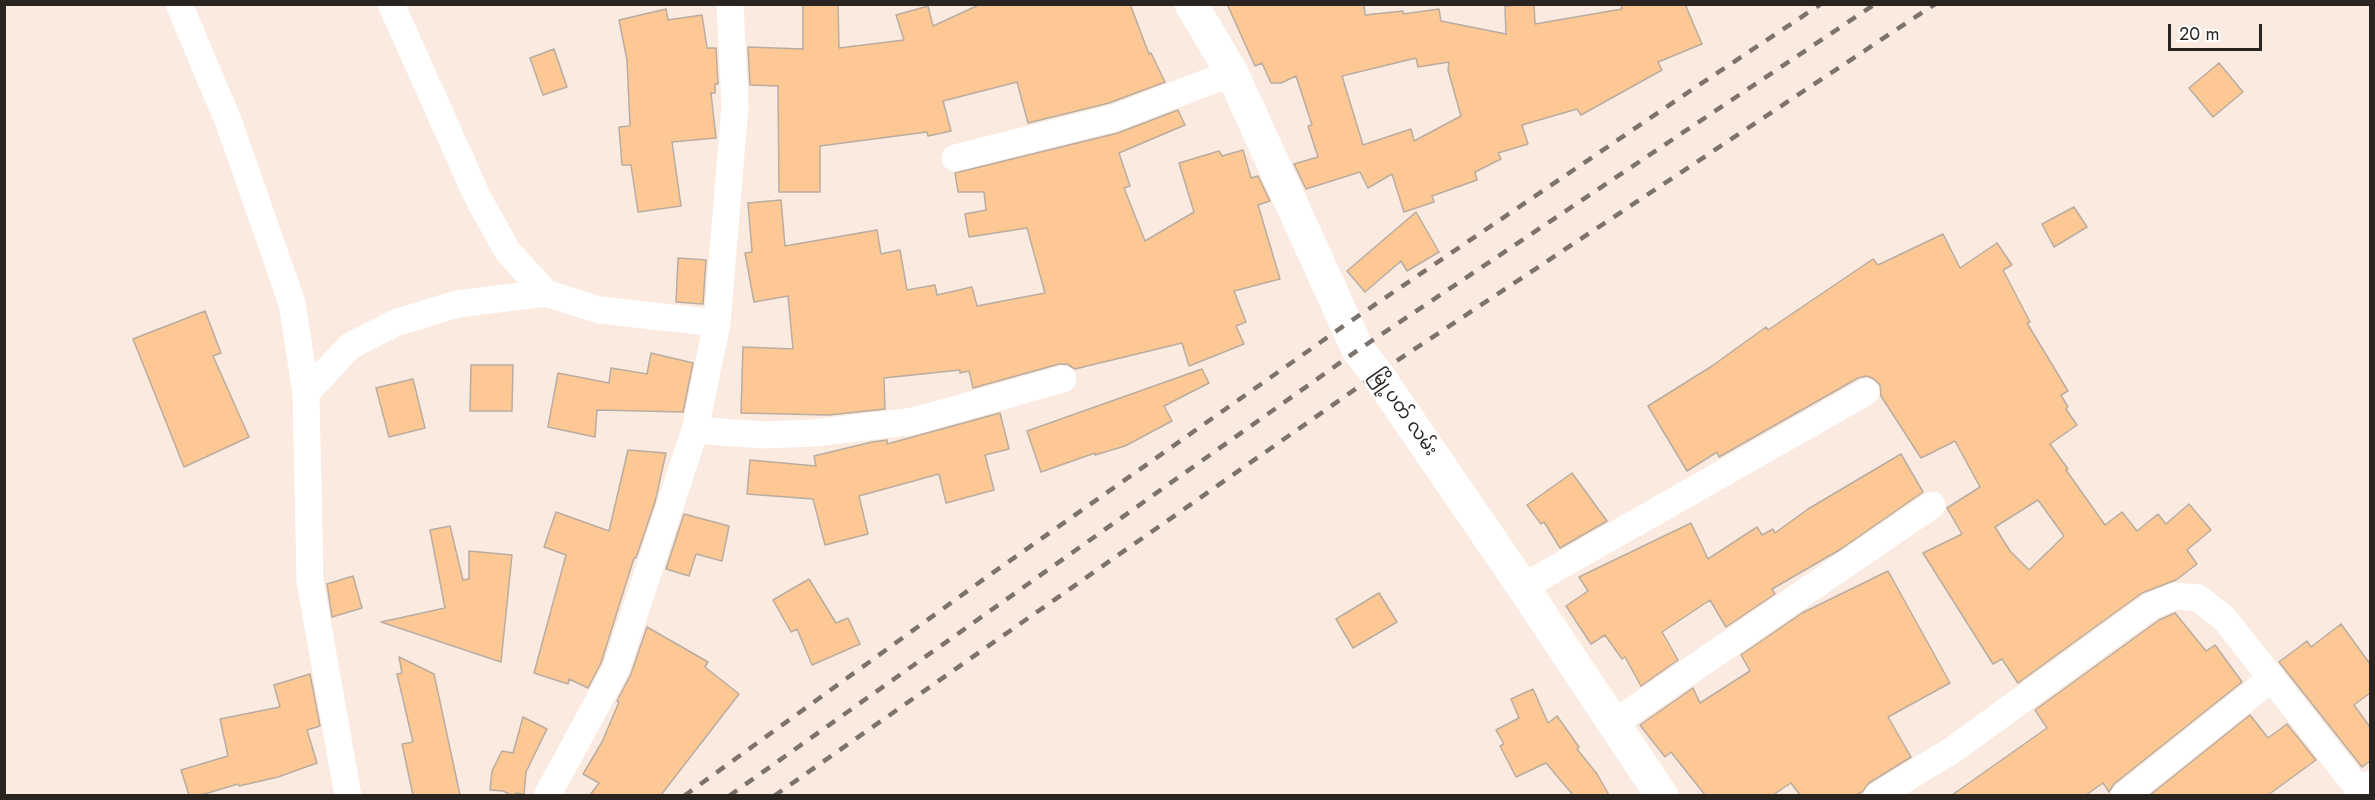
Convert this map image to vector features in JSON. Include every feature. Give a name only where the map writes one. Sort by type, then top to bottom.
[{"type":"street","points":[[179,4],[229,123],[292,303],[306,393],[310,581],[348,795]]},
{"type":"street","points":[[391,4],[478,198],[508,252],[546,293]]},
{"type":"street","points":[[547,795],[616,669],[695,430],[717,323],[735,106],[730,4]]},
{"type":"street","name":"မြို့ပတ် လမ်း","points":[[1191,4],[1232,73],[1358,350],[1377,374],[1523,587],[1662,795]]},
{"type":"street","points":[[955,158],[1114,118],[1232,73]]},
{"type":"street","points":[[306,393],[350,346],[395,323],[457,304],[546,293],[599,310],[717,323]]},
{"type":"street","points":[[695,430],[764,435],[815,433],[914,421],[1064,379]]},
{"type":"street","points":[[1523,587],[1866,392]]},
{"type":"street","points":[[1614,723],[1932,505]]},
{"type":"street","points":[[1877,795],[1951,751],[2151,606],[2175,596],[2198,598],[2224,618],[2364,792]]},
{"type":"street","points":[[2124,795],[2272,678]]},
{"type":"building","points":[[803,4],[838,4],[839,48],[904,40],[896,15],[928,6],[933,26],[981,4],[1130,4],[1149,54],[1151,53],[1165,82],[1109,103],[1028,123],[1017,82],[943,101],[951,131],[928,136],[927,132],[820,146],[820,192],[779,192],[778,86],[750,85],[748,47],[803,49]]},
{"type":"building","points":[[1227,4],[1364,4],[1365,15],[1403,11],[1403,14],[1439,9],[1441,21],[1506,34],[1505,6],[1534,4],[1535,24],[1622,9],[1621,4],[1685,4],[1702,44],[1658,62],[1662,70],[1581,115],[1577,109],[1522,125],[1528,144],[1498,153],[1501,159],[1475,172],[1477,180],[1432,196],[1434,202],[1404,212],[1392,174],[1368,188],[1360,172],[1306,189],[1294,164],[1318,157],[1308,126],[1312,125],[1296,76],[1281,83],[1271,83],[1262,63],[1255,66]],"holes":[[[1416,58],[1418,67],[1449,62],[1448,70],[1461,116],[1414,141],[1411,129],[1363,145],[1342,76]]]},
{"type":"building","points":[[666,9],[668,20],[702,15],[707,48],[716,48],[718,84],[715,84],[715,93],[711,93],[716,138],[672,142],[681,206],[638,212],[631,165],[622,165],[619,127],[630,126],[627,60],[619,20]]},
{"type":"building","points":[[554,49],[567,87],[543,95],[530,58]]},
{"type":"building","points":[[2219,63],[2243,92],[2213,117],[2189,88]]},
{"type":"building","points":[[1178,110],[1185,125],[1119,153],[1130,186],[1124,188],[1145,241],[1194,212],[1179,163],[1219,151],[1222,156],[1243,150],[1251,178],[1258,176],[1270,201],[1258,205],[1280,279],[1234,291],[1246,322],[1236,326],[1244,344],[1189,366],[1182,343],[1075,369],[1067,364],[1059,364],[973,388],[969,371],[884,378],[885,409],[829,415],[741,413],[743,347],[793,349],[788,296],[754,302],[745,253],[752,252],[748,203],[781,200],[785,246],[877,230],[881,254],[900,250],[907,290],[935,285],[937,295],[972,287],[977,306],[1045,293],[1027,228],[969,237],[965,214],[986,210],[984,192],[958,192],[955,173],[1118,133]]},
{"type":"building","points":[[2074,207],[2087,227],[2054,247],[2042,224]]},
{"type":"building","points":[[1416,212],[1439,252],[1407,271],[1401,261],[1365,292],[1347,271]]},
{"type":"building","points":[[1943,234],[1960,268],[1997,243],[2012,265],[2003,270],[2030,322],[2027,323],[2068,391],[2061,395],[2068,407],[2066,409],[2077,425],[2050,444],[2105,525],[2122,512],[2137,531],[2158,514],[2166,524],[2189,504],[2211,530],[2187,550],[2197,564],[2176,580],[2142,593],[2018,683],[2002,659],[1993,664],[1923,553],[1962,534],[1947,508],[1980,487],[1955,441],[1921,458],[1881,396],[1880,385],[1874,379],[1867,376],[1858,378],[1719,457],[1717,452],[1687,471],[1648,406],[1712,366],[1766,327],[1768,330],[1873,259],[1878,265]],"holes":[[[2038,500],[2064,536],[2029,570],[2010,551],[1995,527]]]},
{"type":"building","points":[[678,258],[706,260],[703,304],[676,302]]},
{"type":"building","points":[[205,311],[221,353],[213,356],[249,437],[184,467],[133,339]]},
{"type":"building","points":[[651,353],[693,363],[683,412],[597,410],[595,437],[548,427],[558,373],[609,383],[611,368],[647,374]]},
{"type":"building","points":[[471,365],[513,365],[512,411],[470,411]]},
{"type":"building","points":[[1202,369],[1209,383],[1164,406],[1172,421],[1125,446],[1095,455],[1095,453],[1041,472],[1027,431]]},
{"type":"building","points":[[413,379],[425,428],[389,437],[376,388]]},
{"type":"building","points":[[1000,413],[1009,449],[985,455],[994,490],[946,503],[939,474],[859,496],[868,534],[825,545],[813,499],[747,494],[750,460],[816,466],[814,456],[872,442],[887,440],[887,444]]},
{"type":"building","points":[[628,450],[666,453],[655,502],[636,558],[634,558],[601,663],[588,688],[569,679],[568,684],[534,673],[566,555],[544,547],[556,512],[609,531]]},
{"type":"building","points":[[1901,454],[1923,492],[1841,549],[1772,589],[1775,594],[1726,627],[1710,600],[1662,632],[1678,660],[1641,686],[1625,657],[1622,659],[1605,635],[1591,644],[1566,606],[1588,591],[1579,577],[1691,523],[1708,559],[1757,527],[1762,535],[1773,529],[1775,533],[1808,509]]},
{"type":"building","points":[[1572,473],[1607,521],[1560,548],[1544,522],[1541,524],[1527,505]]},
{"type":"building","points":[[684,514],[729,526],[722,561],[696,554],[689,576],[666,569]]},
{"type":"building","points":[[450,526],[463,580],[469,579],[469,551],[512,555],[501,662],[381,622],[445,608],[430,530]]},
{"type":"building","points":[[1888,571],[1950,683],[1888,717],[1911,757],[1869,783],[1862,792],[1856,795],[1800,795],[1791,783],[1773,795],[1705,795],[1671,752],[1665,757],[1640,725],[1693,688],[1700,703],[1750,671],[1741,655],[1802,613]]},
{"type":"building","points":[[353,576],[362,608],[332,617],[327,584]]},
{"type":"building","points":[[809,579],[836,623],[848,618],[860,644],[812,665],[797,629],[791,632],[773,600]]},
{"type":"building","points":[[1379,593],[1397,622],[1353,648],[1336,619]]},
{"type":"building","points":[[2175,613],[2206,651],[2215,645],[2242,682],[2114,784],[2109,792],[2103,783],[2086,795],[1952,795],[2047,728],[2035,710],[2159,620]]},
{"type":"building","points":[[2341,624],[2370,664],[2370,693],[2354,705],[2370,727],[2370,761],[2362,767],[2279,662],[2307,641],[2311,647]]},
{"type":"building","points":[[647,627],[708,662],[705,667],[739,694],[661,795],[590,795],[599,783],[583,774],[602,742],[619,702],[617,701],[631,674]]},
{"type":"building","points":[[399,657],[434,674],[460,795],[413,795],[402,744],[413,742],[397,674],[402,673]]},
{"type":"building","points":[[310,674],[320,726],[307,730],[317,763],[278,777],[239,786],[238,784],[201,795],[189,795],[181,770],[228,756],[220,719],[280,707],[274,685]]},
{"type":"building","points":[[1533,689],[1548,723],[1557,716],[1609,795],[1573,795],[1546,763],[1516,777],[1500,746],[1504,744],[1496,730],[1519,718],[1511,699]]},
{"type":"building","points":[[2250,715],[2268,738],[2287,724],[2316,760],[2268,795],[2150,795]]},
{"type":"building","points":[[523,717],[547,729],[526,772],[524,794],[511,795],[503,791],[490,790],[492,771],[502,751],[513,753]]},
{"type":"railway","points":[[684,796],[984,579],[1345,325],[1821,4]]},
{"type":"railway","points":[[729,796],[1358,350],[1875,4]]},
{"type":"railway","points":[[774,796],[1377,374],[1935,4]]}]
